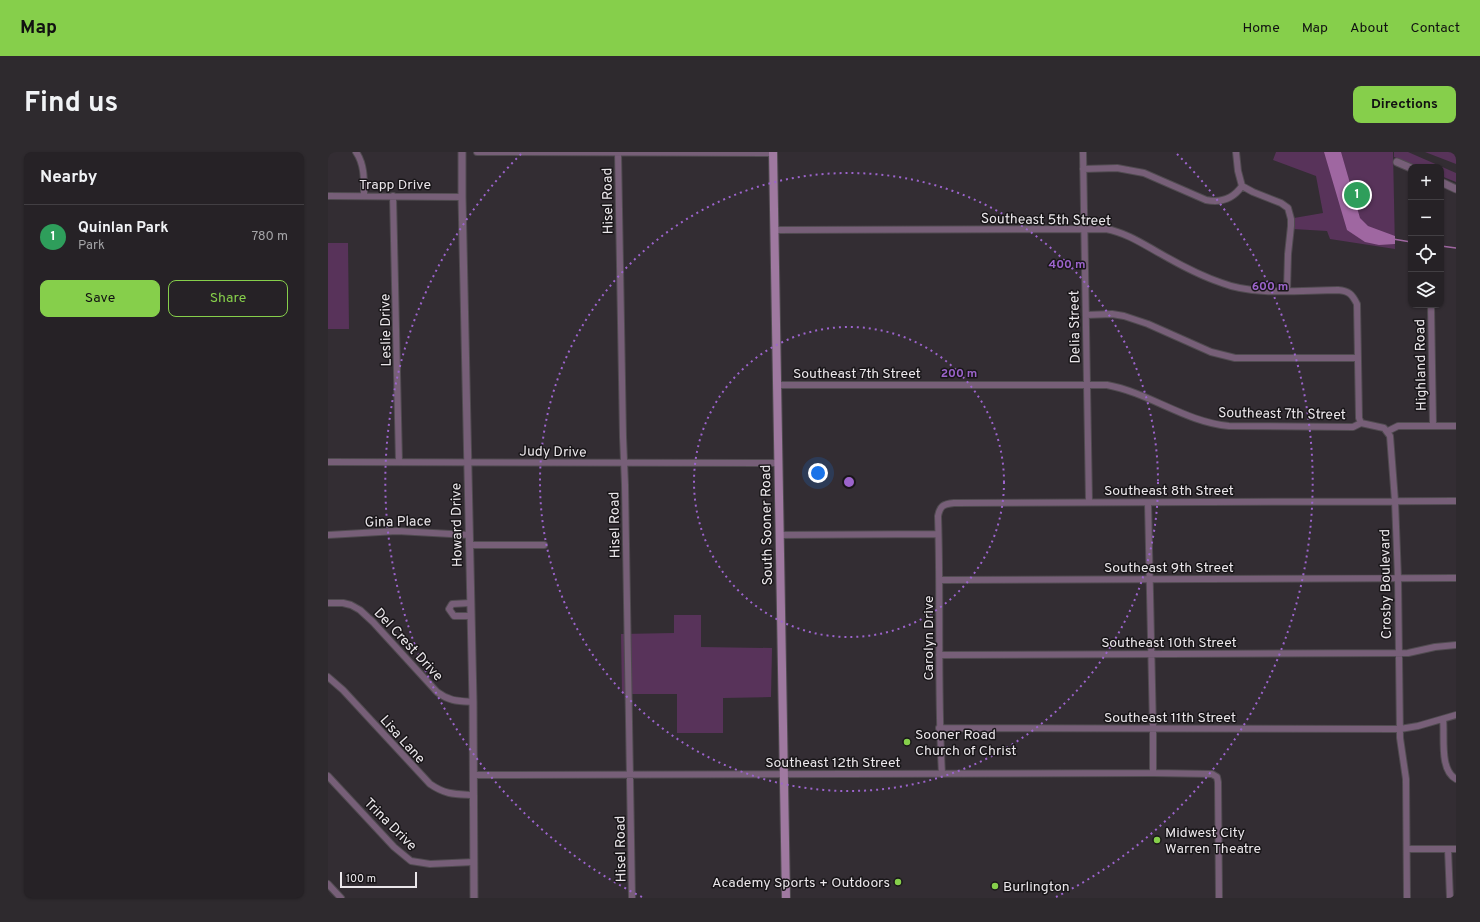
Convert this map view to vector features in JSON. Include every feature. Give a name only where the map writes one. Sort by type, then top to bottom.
[{"type":"main road","name":"South Sooner Road","points":[[773,153],[786,898]]},
{"type":"street","points":[[356,152],[360,158],[364,176],[364,196]]},
{"type":"street","name":"Howard Drive","points":[[462,152],[473,702],[474,898]]},
{"type":"street","points":[[477,152],[773,153]]},
{"type":"street","name":"Delia Street","points":[[1083,152],[1089,502]]},
{"type":"street","points":[[1236,152],[1238,171],[1242,186],[1281,203],[1288,208],[1291,226],[1288,254],[1287,290]]},
{"type":"street","name":"Hisel Road","points":[[618,153],[631,775],[632,898]]},
{"type":"street","points":[[1397,162],[1408,167]]},
{"type":"street","points":[[1083,169],[1116,168],[1144,173],[1206,200],[1214,202],[1231,198],[1242,186]]},
{"type":"street","points":[[1444,185],[1456,189]]},
{"type":"street","name":"Trapp Drive","points":[[328,196],[462,197]]},
{"type":"street","name":"Leslie Drive","points":[[393,196],[399,462]]},
{"type":"street","name":"Southeast 5th Street","points":[[774,230],[1106,229],[1125,234],[1173,261],[1222,283],[1249,290],[1346,290],[1352,293],[1357,304],[1358,358]]},
{"type":"street","name":"Highland Road","points":[[1430,308],[1433,425]]},
{"type":"street","points":[[1086,315],[1112,314],[1124,316],[1148,324],[1210,352],[1235,358],[1358,358],[1359,418],[1361,424],[1379,426],[1388,432],[1398,426],[1456,426]]},
{"type":"street","name":"Southeast 7th Street","points":[[777,385],[1107,385],[1130,391],[1191,418],[1216,425],[1353,427],[1361,424]]},
{"type":"street","name":"Crosby Boulevard","points":[[1388,432],[1390,436],[1395,501],[1398,578],[1400,729],[1401,749],[1406,779],[1407,898]]},
{"type":"street","name":"Judy Drive","points":[[328,462],[624,464],[778,463]]},
{"type":"street","name":"Southeast 8th Street","points":[[944,504],[1456,501]]},
{"type":"street","points":[[1148,503],[1153,773]]},
{"type":"street","name":"Carolyn Drive","points":[[942,774],[939,728],[940,580],[938,516],[939,508],[944,504]]},
{"type":"street","name":"Gina Place","points":[[328,536],[397,531],[469,535]]},
{"type":"street","points":[[779,535],[938,534]]},
{"type":"street","points":[[469,545],[544,545]]},
{"type":"street","name":"Southeast 9th Street","points":[[940,580],[1456,578]]},
{"type":"street","name":"Del Crest Drive","points":[[328,603],[342,603],[351,605],[360,610],[373,622],[436,692],[445,698],[473,702]]},
{"type":"street","points":[[470,603],[452,604],[449,610],[454,616],[471,616]]},
{"type":"street","name":"Southeast 10th Street","points":[[939,655],[1408,653],[1435,647],[1456,646]]},
{"type":"street","name":"Lisa Lane","points":[[328,677],[430,784],[448,794],[473,795]]},
{"type":"street","name":"Southeast 11th Street","points":[[939,728],[1400,729],[1418,726],[1456,715]]},
{"type":"street","points":[[1443,719],[1447,770],[1451,776],[1456,779]]},
{"type":"street","name":"Southeast 12th Street","points":[[473,775],[1212,774],[1217,777],[1218,782],[1219,898]]},
{"type":"street","name":"Trina Drive","points":[[328,776],[394,847],[411,861],[430,864],[474,862]]},
{"type":"street","points":[[1407,849],[1456,849]]},
{"type":"street","points":[[1448,849],[1450,898]]},
{"type":"street","points":[[328,884],[341,898]]},
{"type":"shaded area","points":[[1276,152],[1393,152],[1395,249],[1330,239],[1327,231],[1293,229],[1294,218],[1323,213],[1316,176],[1273,160]]},
{"type":"shaded area","points":[[1324,152],[1341,152],[1360,218],[1368,226],[1395,236],[1395,244],[1379,245],[1365,242],[1347,230]]},
{"type":"shaded area","points":[[1394,152],[1408,152],[1435,164],[1412,164],[1394,157]]},
{"type":"shaded area","points":[[1425,152],[1456,152],[1456,164]]},
{"type":"shaded area","points":[[1444,168],[1456,173],[1456,182],[1444,177]]},
{"type":"shaded area","points":[[328,243],[348,243],[349,329],[328,329]]},
{"type":"shaded area","points":[[674,615],[701,615],[701,647],[772,648],[771,697],[723,698],[723,733],[677,733],[677,694],[622,694],[621,634],[674,633]]},
{"type":"waterway","points":[[1393,239],[1408,242]]},
{"type":"waterway","points":[[1444,246],[1456,248]]},
{"type":"place","name":"Quinlan Park","points":[[1357,195]]},
{"type":"place","name":"Sooner Road Church of Christ","points":[[907,742]]},
{"type":"place","name":"Midwest City Warren Theatre","points":[[1157,840]]},
{"type":"place","name":"Academy Sports + Outdoors","points":[[898,882]]},
{"type":"place","name":"Burlington","points":[[995,886]]}]
